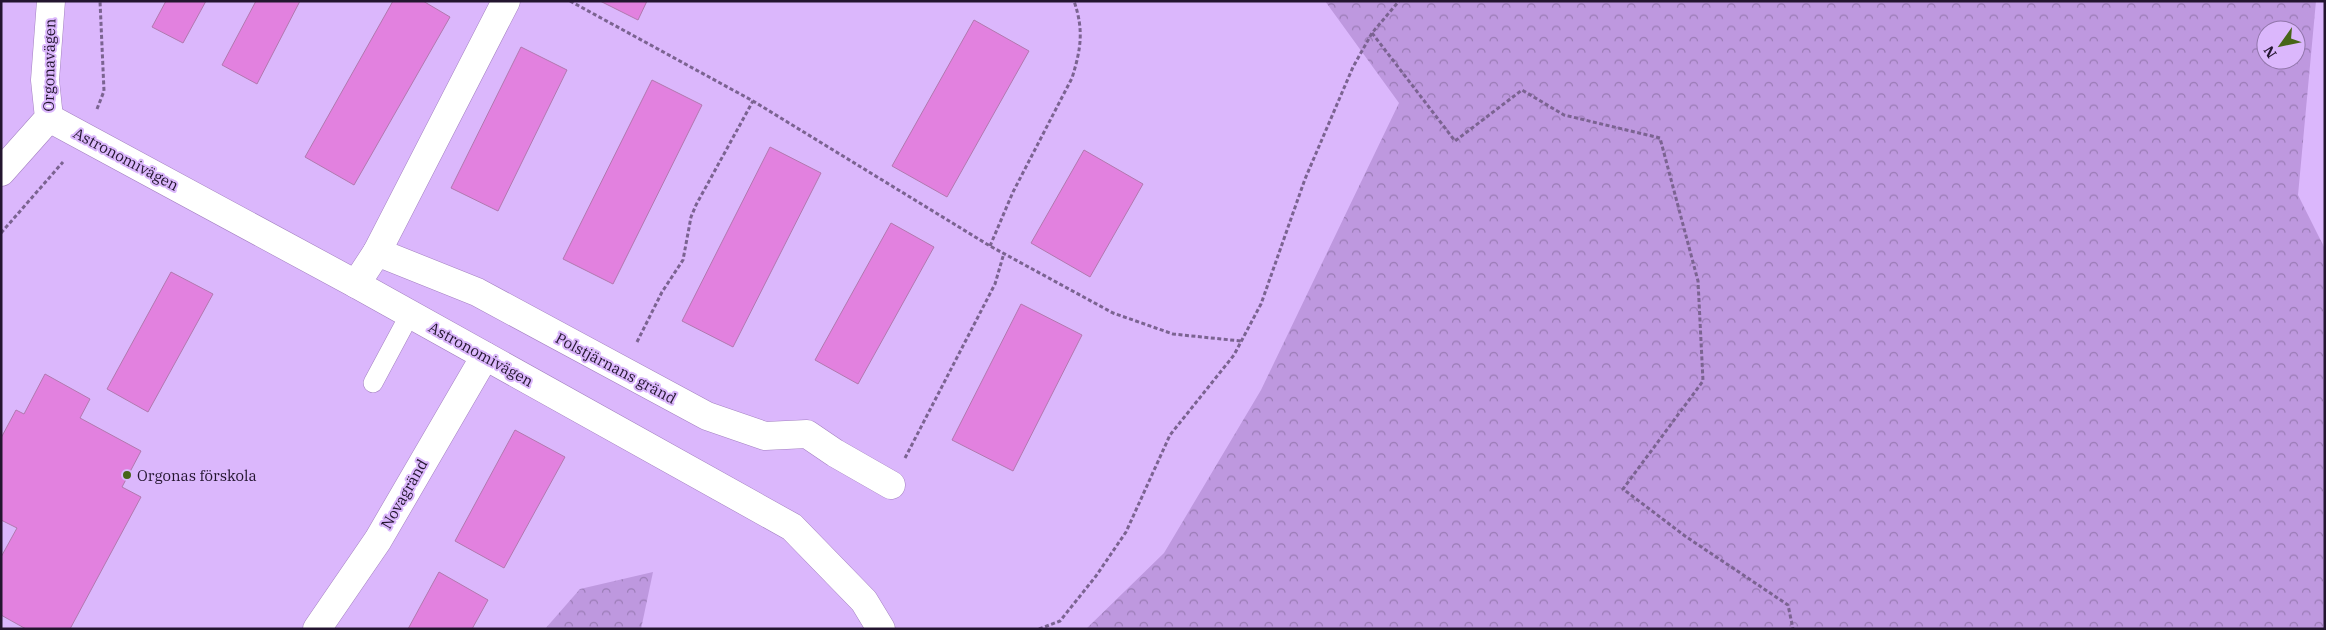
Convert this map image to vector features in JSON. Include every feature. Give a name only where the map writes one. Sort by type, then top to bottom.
[{"type":"street","name":"Orgonavägen","points":[[1,172],[49,118],[45,80],[50,1]]},
{"type":"street","points":[[356,284],[377,252],[506,1]]},
{"type":"street","name":"Astronomivägen","points":[[49,118],[356,284],[792,527],[864,601],[881,629]]},
{"type":"street","name":"Polstjärnans gränd","points":[[377,252],[477,292],[622,372],[707,416],[765,436],[807,434],[835,453],[891,485]]},
{"type":"street","name":"Novagränd","points":[[317,629],[378,540],[485,356]]},
{"type":"lane","points":[[373,383],[410,314]]},
{"type":"path","points":[[1,232],[85,137],[104,91],[100,1]]},
{"type":"path","points":[[570,1],[753,101],[990,246],[1113,313],[1173,334],[1241,340]]},
{"type":"path","points":[[990,246],[1013,192],[1072,78],[1078,60],[1081,22],[1074,1]]},
{"type":"path","points":[[1039,629],[1060,621],[1096,576],[1126,532],[1170,435],[1234,355],[1261,304],[1305,179],[1352,67],[1372,34],[1399,1]]},
{"type":"path","points":[[1372,34],[1455,141],[1522,90],[1564,115],[1660,138],[1698,280],[1703,381],[1623,489],[1685,536],[1788,605],[1793,629]]},
{"type":"path","points":[[622,372],[662,292],[683,260],[691,217],[696,205],[753,101]]},
{"type":"path","points":[[891,485],[995,284],[1004,252]]},
{"type":"green space","points":[[1325,1],[2316,1],[2298,195],[2325,249],[2325,629],[1086,629],[1164,553],[1261,390],[1399,103]]},
{"type":"green space","points":[[653,572],[641,629],[545,629],[580,589]]},
{"type":"building","points":[[166,1],[206,1],[183,43],[152,27]]},
{"type":"building","points":[[256,1],[300,1],[257,84],[222,65]]},
{"type":"building","points":[[393,1],[423,1],[450,17],[354,185],[305,157]]},
{"type":"building","points":[[600,1],[647,1],[638,20]]},
{"type":"building","points":[[974,20],[1029,51],[947,197],[892,166]]},
{"type":"building","points":[[521,47],[567,70],[498,211],[451,188]]},
{"type":"building","points":[[652,80],[702,105],[613,284],[563,259]]},
{"type":"building","points":[[770,147],[821,173],[733,347],[682,321]]},
{"type":"building","points":[[1084,150],[1143,184],[1090,277],[1031,243]]},
{"type":"building","points":[[891,223],[934,247],[858,384],[815,360]]},
{"type":"building","points":[[171,272],[213,294],[148,412],[107,389]]},
{"type":"building","points":[[1021,304],[1082,335],[1013,471],[952,440]]},
{"type":"building","points":[[45,374],[90,399],[80,418],[141,451],[122,487],[141,497],[70,629],[26,629],[1,615],[1,557],[17,528],[1,520],[1,438],[16,410],[24,414]]},
{"type":"building","points":[[515,430],[565,457],[504,568],[455,541]]},
{"type":"building","points":[[439,572],[488,600],[472,629],[408,629]]},
{"type":"place","name":"Orgonas förskola","points":[[127,475]]}]
